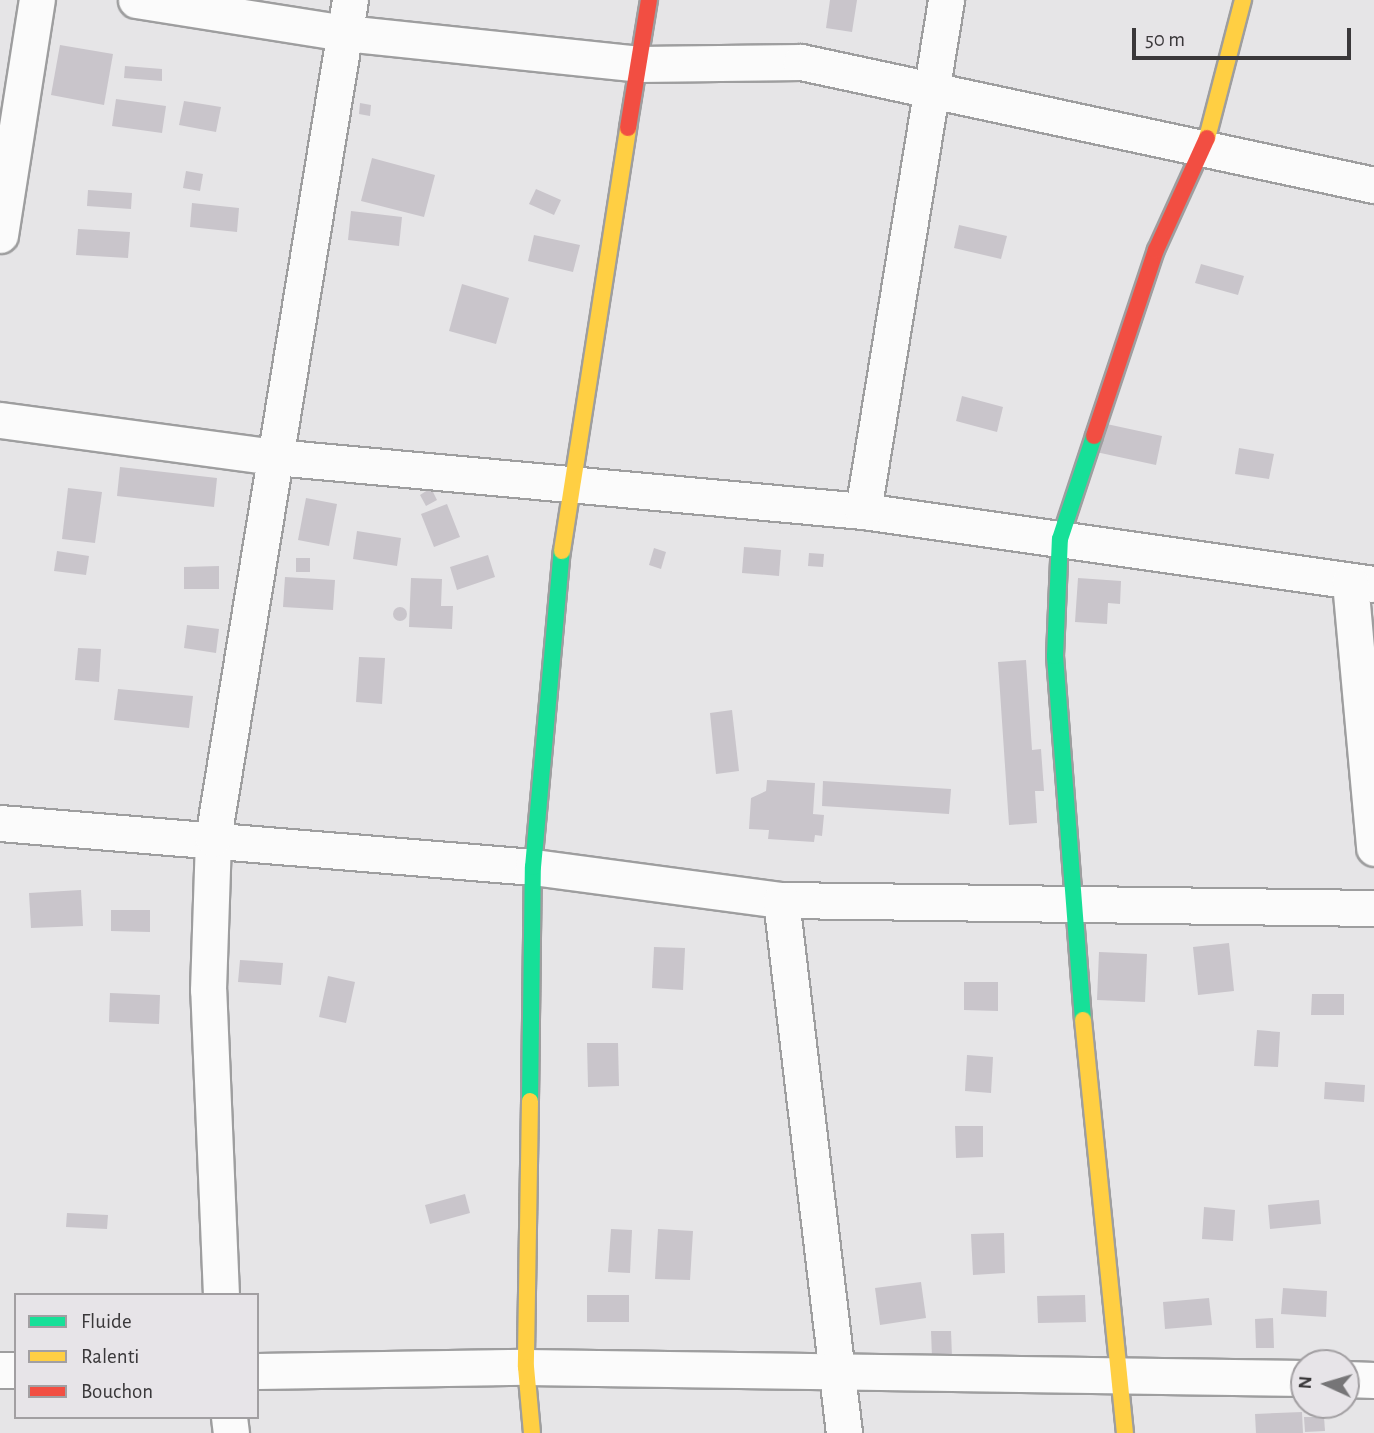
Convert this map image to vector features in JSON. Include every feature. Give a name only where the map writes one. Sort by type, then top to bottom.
[{"type":"street","points":[[0,234],[37,0]]},
{"type":"street","points":[[136,0],[347,16],[639,64],[801,62],[930,86],[1204,150],[1374,185]]},
{"type":"street","points":[[532,1433],[526,1367],[533,867],[568,484],[649,0]]},
{"type":"street","points":[[863,511],[946,0]]},
{"type":"street","points":[[1125,1433],[1071,901],[1055,656],[1060,539],[1156,250],[1204,150],[1243,0]]},
{"type":"street","points":[[221,1293],[208,990],[213,838],[347,16]]},
{"type":"street","points":[[0,420],[275,457],[863,511],[1362,583],[1374,848]]},
{"type":"street","points":[[0,823],[213,838],[533,867],[781,900],[1071,901],[1374,908]]},
{"type":"street","points":[[781,900],[844,1433]]},
{"type":"street","points":[[259,1371],[526,1367],[1118,1373],[1290,1378]]},
{"type":"building","points":[[830,0],[857,0],[852,32],[826,28]]},
{"type":"building","points":[[60,45],[113,54],[104,105],[51,95]]},
{"type":"building","points":[[125,66],[162,69],[162,81],[124,78]]},
{"type":"building","points":[[116,99],[166,106],[162,133],[112,126]]},
{"type":"building","points":[[184,101],[221,107],[216,132],[179,125]]},
{"type":"building","points":[[360,103],[371,105],[370,116],[359,114]]},
{"type":"building","points":[[372,158],[435,175],[424,217],[361,201]]},
{"type":"building","points":[[186,171],[203,174],[200,191],[183,188]]},
{"type":"building","points":[[536,189],[561,200],[554,215],[529,204]]},
{"type":"building","points":[[88,190],[132,193],[131,209],[87,206]]},
{"type":"building","points":[[192,203],[239,208],[237,232],[190,227]]},
{"type":"building","points":[[351,211],[402,217],[399,246],[348,240]]},
{"type":"building","points":[[959,225],[1007,236],[1001,259],[954,248]]},
{"type":"building","points":[[78,229],[130,232],[128,258],[76,255]]},
{"type":"building","points":[[534,235],[580,245],[573,272],[528,261]]},
{"type":"building","points":[[1201,264],[1244,276],[1238,295],[1195,283]]},
{"type":"building","points":[[462,284],[509,298],[496,344],[449,331]]},
{"type":"building","points":[[962,396],[1003,407],[997,432],[956,421]]},
{"type":"building","points":[[1102,423],[1162,436],[1156,465],[1096,452]]},
{"type":"building","points":[[1239,448],[1274,454],[1269,479],[1235,474]]},
{"type":"building","points":[[120,467],[217,478],[214,507],[117,496]]},
{"type":"building","points":[[68,488],[102,492],[95,543],[62,539]]},
{"type":"building","points":[[431,488],[437,500],[426,506],[420,495]]},
{"type":"building","points":[[306,498],[337,504],[329,546],[298,540]]},
{"type":"building","points":[[447,504],[460,537],[434,547],[421,514]]},
{"type":"building","points":[[357,531],[401,538],[397,566],[353,559]]},
{"type":"building","points":[[744,547],[781,550],[779,576],[742,573]]},
{"type":"building","points":[[654,548],[666,552],[661,569],[649,565]]},
{"type":"building","points":[[57,551],[89,556],[86,575],[54,571]]},
{"type":"building","points":[[809,553],[824,554],[823,567],[808,566]]},
{"type":"building","points":[[488,555],[495,577],[457,590],[450,567]]},
{"type":"building","points":[[296,558],[310,558],[310,572],[296,572]]},
{"type":"building","points":[[219,566],[219,589],[184,589],[184,567]]},
{"type":"building","points":[[285,577],[335,580],[333,610],[283,607]]},
{"type":"building","points":[[411,578],[442,579],[441,606],[453,606],[452,629],[409,627]]},
{"type":"building","points":[[1078,578],[1121,581],[1120,604],[1108,603],[1107,624],[1075,622]]},
{"type":"building","points":[[400,607],[405,609],[405,619],[400,621],[395,619],[393,614],[395,609]]},
{"type":"building","points":[[187,625],[219,629],[216,653],[184,648]]},
{"type":"building","points":[[78,648],[101,649],[99,682],[75,680]]},
{"type":"building","points":[[359,657],[385,658],[382,704],[356,702]]},
{"type":"building","points":[[1026,660],[1032,750],[1041,749],[1044,791],[1035,791],[1037,823],[1009,825],[998,662]]},
{"type":"building","points":[[118,689],[193,696],[189,728],[114,720]]},
{"type":"building","points":[[732,710],[739,771],[716,774],[710,713]]},
{"type":"building","points":[[767,780],[815,783],[813,814],[824,815],[822,836],[815,835],[814,842],[768,839],[769,830],[749,829],[751,798],[766,791]]},
{"type":"building","points":[[823,781],[951,789],[949,814],[822,806]]},
{"type":"building","points":[[81,890],[83,926],[31,928],[29,893]]},
{"type":"building","points":[[111,910],[150,910],[150,932],[111,931]]},
{"type":"building","points":[[1229,943],[1234,991],[1198,995],[1193,947]]},
{"type":"building","points":[[654,947],[685,948],[683,990],[652,988]]},
{"type":"building","points":[[1099,952],[1147,954],[1145,1002],[1097,1000]]},
{"type":"building","points":[[240,960],[283,963],[281,985],[238,982]]},
{"type":"building","points":[[328,976],[355,982],[346,1023],[319,1017]]},
{"type":"building","points":[[964,982],[998,982],[998,1011],[964,1010]]},
{"type":"building","points":[[110,993],[160,995],[159,1024],[109,1022]]},
{"type":"building","points":[[1312,994],[1344,994],[1344,1015],[1311,1015]]},
{"type":"building","points":[[1257,1030],[1280,1032],[1278,1067],[1254,1066]]},
{"type":"building","points":[[587,1043],[618,1043],[619,1086],[588,1087]]},
{"type":"building","points":[[967,1055],[993,1057],[991,1093],[965,1091]]},
{"type":"building","points":[[1325,1082],[1365,1085],[1364,1102],[1324,1099]]},
{"type":"building","points":[[955,1126],[983,1126],[983,1157],[956,1158]]},
{"type":"building","points":[[465,1194],[470,1213],[430,1224],[425,1205]]},
{"type":"building","points":[[1319,1200],[1321,1224],[1270,1229],[1268,1205]]},
{"type":"building","points":[[1204,1207],[1235,1210],[1233,1241],[1202,1239]]},
{"type":"building","points":[[67,1213],[108,1215],[107,1229],[66,1227]]},
{"type":"building","points":[[611,1229],[632,1230],[630,1273],[608,1272]]},
{"type":"building","points":[[658,1229],[693,1231],[690,1280],[655,1279]]},
{"type":"building","points":[[1004,1233],[1005,1273],[973,1275],[971,1234]]},
{"type":"building","points":[[921,1282],[926,1318],[880,1325],[875,1288]]},
{"type":"building","points":[[1283,1288],[1327,1291],[1326,1317],[1281,1314]]},
{"type":"building","points":[[587,1295],[629,1295],[629,1322],[587,1322]]},
{"type":"building","points":[[1085,1295],[1086,1322],[1038,1323],[1037,1296]]},
{"type":"building","points":[[1209,1298],[1212,1325],[1165,1329],[1163,1302]]},
{"type":"building","points":[[1273,1318],[1274,1348],[1256,1348],[1255,1319]]},
{"type":"building","points":[[931,1331],[951,1331],[952,1357],[932,1357]]},
{"type":"building","points":[[1290,1413],[1290,1419],[1302,1419],[1303,1433],[1256,1433],[1255,1414]]},
{"type":"building","points":[[1304,1419],[1324,1419],[1325,1431],[1305,1432]]},
{"type":"traffic: fast","points":[[1083,1020],[1055,656],[1060,539],[1094,436]]},
{"type":"traffic: fast","points":[[530,1101],[533,867],[562,551]]},
{"type":"traffic: slow","points":[[1207,138],[1243,0]]},
{"type":"traffic: slow","points":[[562,551],[628,128]]},
{"type":"traffic: slow","points":[[1083,1020],[1125,1433]]},
{"type":"traffic: slow","points":[[530,1101],[526,1367],[532,1433]]},
{"type":"traffic: jam","points":[[628,128],[649,0]]},
{"type":"traffic: jam","points":[[1094,436],[1156,250],[1207,138]]}]
